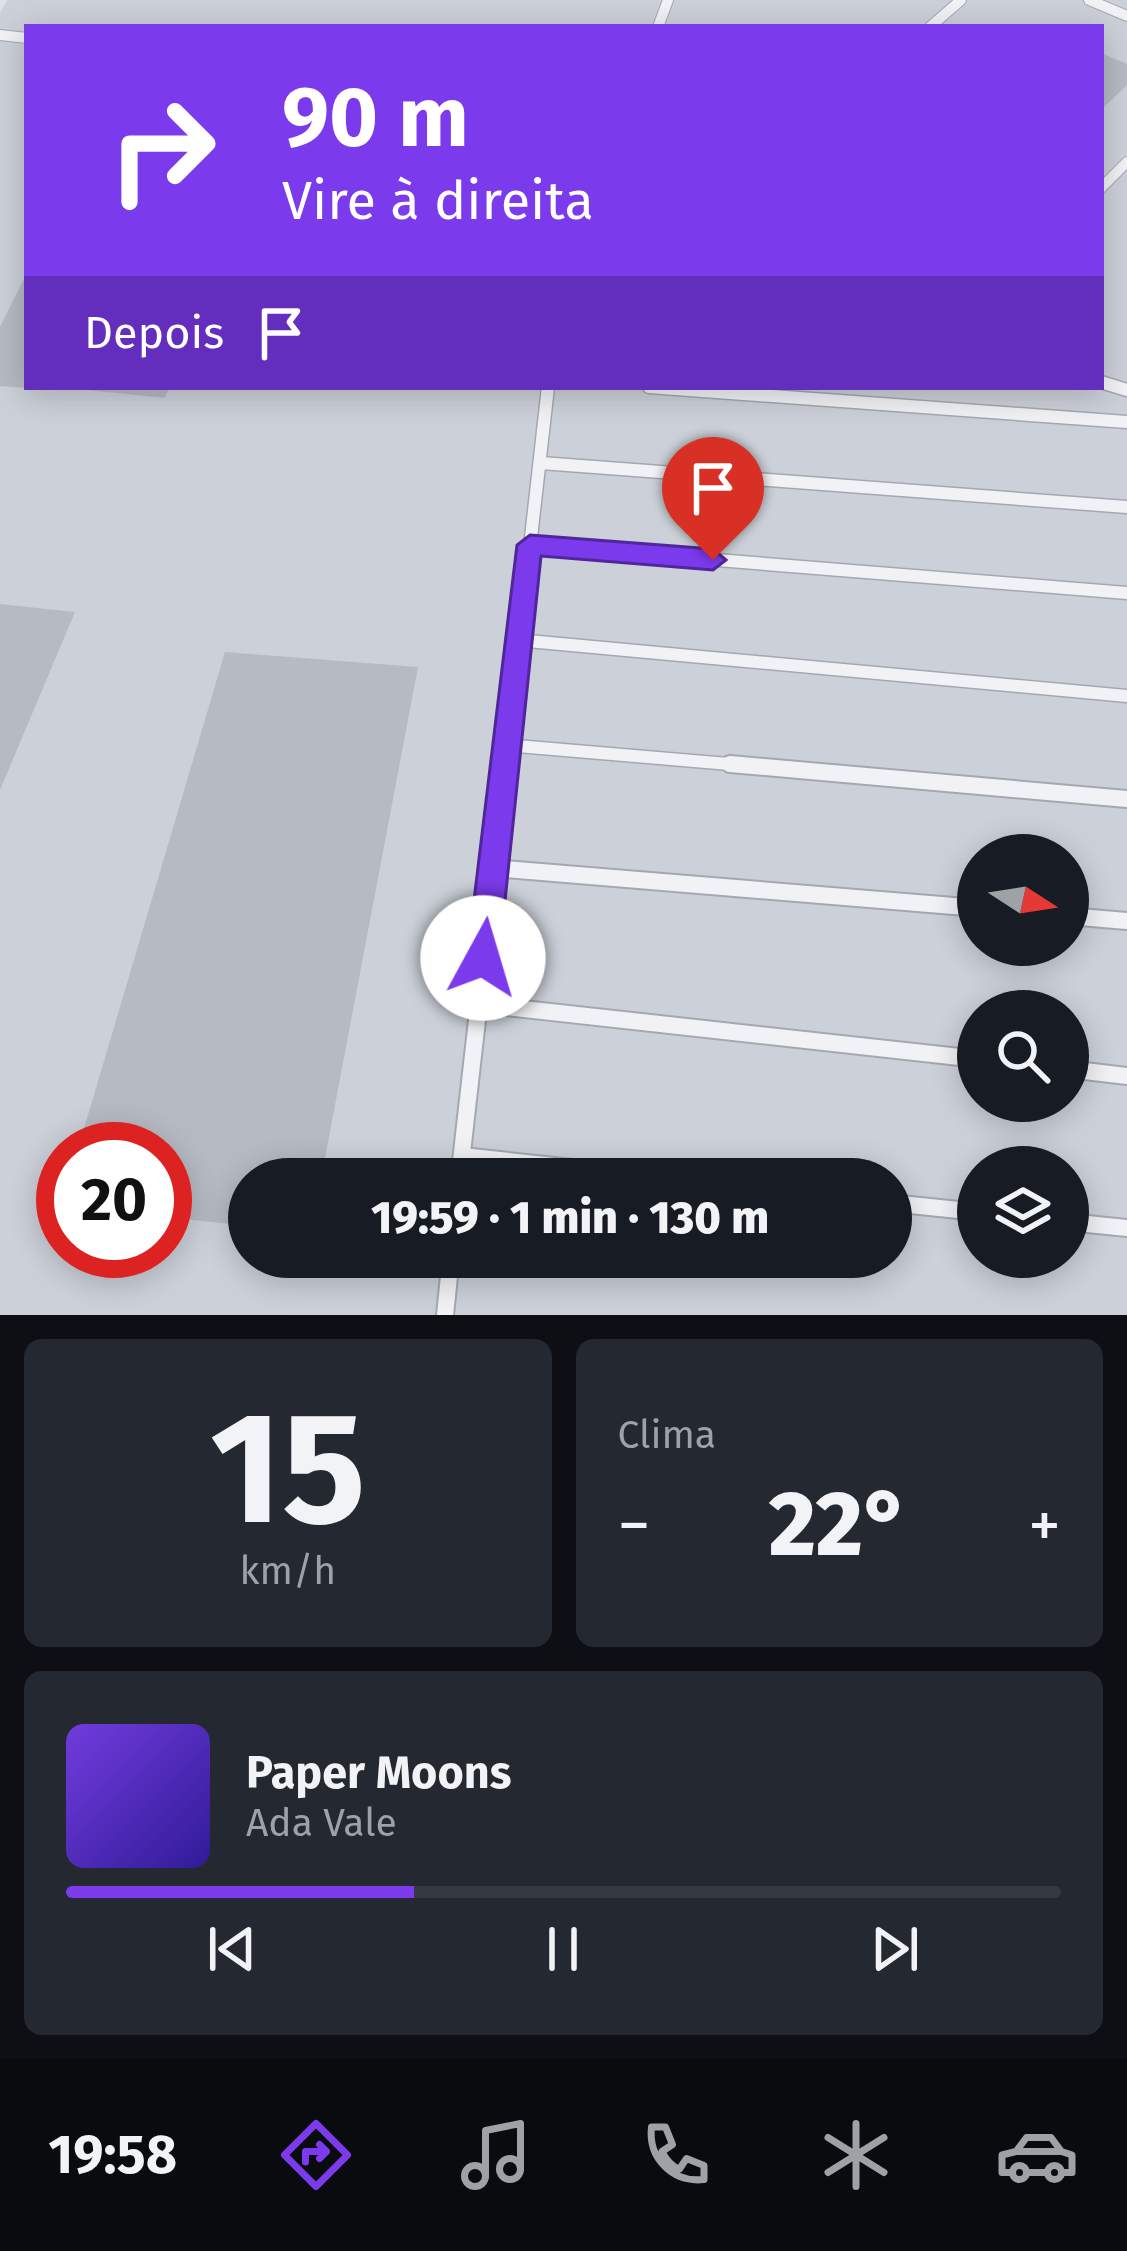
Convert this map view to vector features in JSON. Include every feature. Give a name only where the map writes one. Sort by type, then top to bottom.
[{"type":"lane","points":[[933,24],[961,0]]},
{"type":"lane","points":[[1089,0],[1127,16]]},
{"type":"lane","points":[[1104,185],[1127,162]]},
{"type":"lane","points":[[481,1158],[462,1156],[548,390]]},
{"type":"lane","points":[[690,390],[1127,422]]},
{"type":"lane","points":[[541,464],[1127,507]]},
{"type":"lane","points":[[530,545],[1127,592]]},
{"type":"lane","points":[[517,640],[1127,696]]},
{"type":"lane","points":[[506,745],[1127,799]]},
{"type":"lane","points":[[493,868],[957,906]]},
{"type":"lane","points":[[1089,918],[1127,921]]},
{"type":"lane","points":[[478,1004],[957,1057]]},
{"type":"lane","points":[[1089,1071],[1127,1076]]},
{"type":"lane","points":[[912,1204],[957,1210]]},
{"type":"lane","points":[[1089,1224],[1127,1228]]},
{"type":"lane","points":[[445,1315],[449,1278]]},
{"type":"shaded area","points":[[7,0],[1127,0],[1127,1315],[0,1315],[0,13]]},
{"type":"building","points":[[1104,54],[1127,64],[1127,85],[1104,107]]},
{"type":"building","points":[[24,279],[24,388],[0,386],[0,327]]},
{"type":"building","points":[[88,390],[168,390],[165,398]]},
{"type":"building","points":[[0,604],[75,612],[0,790]]},
{"type":"building","points":[[225,652],[418,667],[325,1158],[228,1158],[228,1224],[192,1220],[192,1122],[86,1122]]},
{"type":"route","points":[[483,958],[530,545],[713,560]]}]
